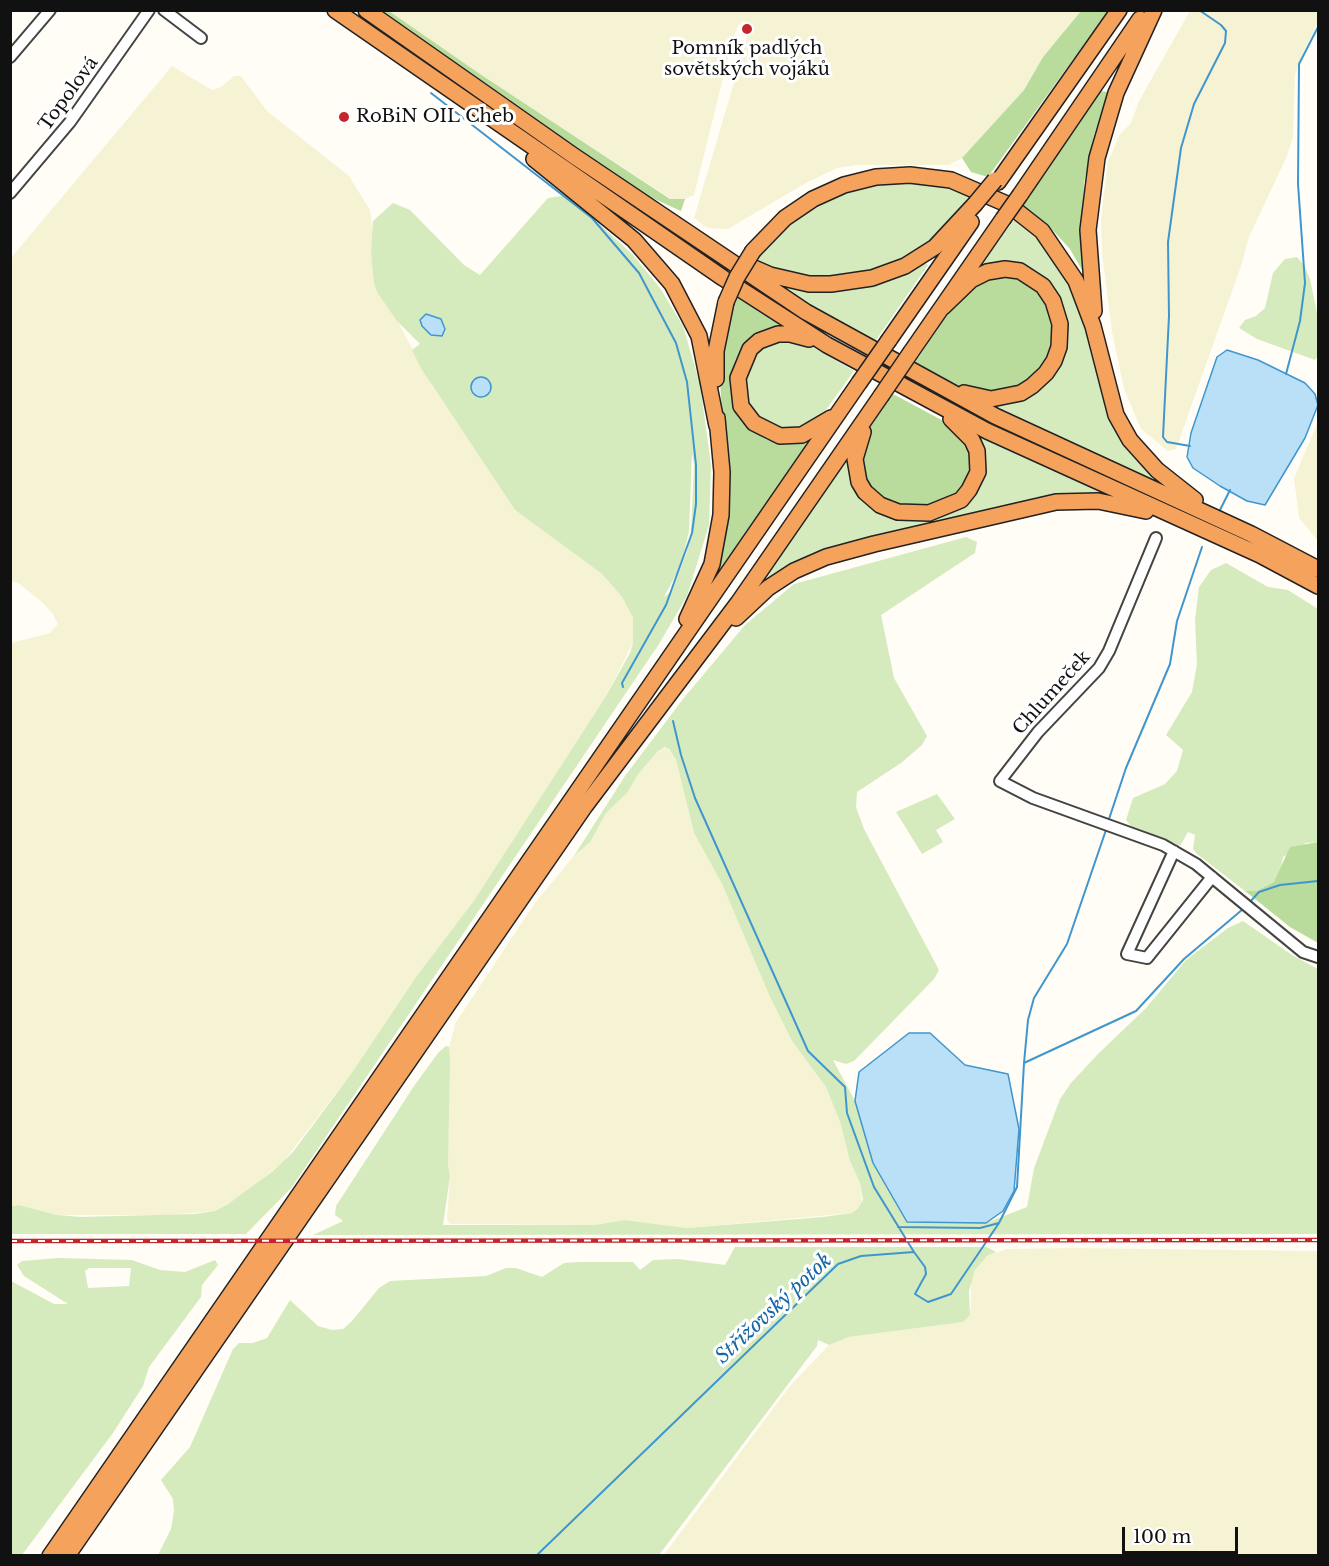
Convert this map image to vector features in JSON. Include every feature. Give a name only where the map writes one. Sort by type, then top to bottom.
[{"type":"highway","points":[[335,10],[723,278],[827,345],[987,431],[1260,555],[1318,586]]},
{"type":"highway","points":[[366,10],[806,312],[995,416],[1251,534],[1318,569]]},
{"type":"highway","points":[[50,1556],[889,340],[978,205],[1015,159],[1119,10]]},
{"type":"highway","points":[[67,1556],[585,806],[738,603],[1146,10]]},
{"type":"highway","points":[[1099,347],[1088,249],[1094,176],[1116,93],[1154,10]]},
{"type":"highway","points":[[453,92],[620,228],[660,267],[684,304],[704,355],[717,426]]},
{"type":"highway","points":[[668,660],[703,585],[717,540],[722,493],[717,426],[716,351],[726,302],[737,277],[753,251],[785,218],[813,200],[844,185],[892,175],[928,176],[975,188],[1022,213],[1053,245],[1076,281],[1099,347],[1116,414],[1141,454],[1185,494],[1251,534]]},
{"type":"highway","points":[[712,249],[788,280],[809,284],[852,282],[888,273],[921,257],[946,237],[978,205]]},
{"type":"highway","points":[[934,384],[991,399],[1006,397],[1032,386],[1046,373],[1059,346],[1060,324],[1053,301],[1043,286],[1020,271],[1005,269],[987,272],[971,280],[943,307]]},
{"type":"highway","points":[[827,345],[790,334],[778,334],[759,341],[743,362],[738,378],[739,398],[747,415],[754,423],[780,436],[802,435],[838,413]]},
{"type":"highway","points":[[881,396],[860,438],[855,459],[856,471],[859,482],[872,500],[888,509],[907,514],[929,513],[951,506],[969,490],[978,472],[977,451],[972,440],[962,428],[928,400]]},
{"type":"highway","points":[[672,693],[732,622],[755,600],[780,580],[826,557],[1056,502],[1098,501],[1178,518]]},
{"type":"street","points":[[10,57],[50,10]]},
{"type":"street","name":"Topolová","points":[[12,189],[70,122],[149,10]]},
{"type":"street","points":[[164,10],[201,38]]},
{"type":"street","name":"Chlumeček","points":[[1156,538],[1101,666],[1038,732],[1000,781],[1049,805],[1163,845],[1174,851]]},
{"type":"street","points":[[1212,877],[1147,958],[1127,954],[1174,851],[1212,877],[1303,951],[1318,957]]},
{"type":"shaded area","points":[[389,11],[1081,11],[1043,57],[1024,90],[962,158],[949,165],[856,165],[837,168],[804,184],[728,229],[707,228],[694,218],[751,25],[744,21],[738,26],[733,38],[694,195],[685,199],[671,199],[480,74]]},
{"type":"shaded area","points":[[1190,11],[1318,11],[1318,23],[1302,54],[1295,75],[1293,137],[1287,156],[1249,237],[1241,266],[1176,449],[1168,451],[1141,429],[1124,389],[1112,332],[1102,253],[1101,218],[1108,161],[1120,134],[1131,123],[1139,101]]},
{"type":"shaded area","points":[[172,66],[212,90],[221,87],[234,76],[241,76],[267,111],[349,176],[370,210],[373,231],[371,255],[376,289],[396,318],[431,384],[515,510],[602,574],[622,597],[633,618],[633,643],[606,696],[473,902],[416,977],[351,1074],[283,1162],[242,1195],[215,1211],[168,1215],[57,1215],[19,1205],[11,1206],[11,643],[50,633],[58,624],[53,614],[42,602],[18,583],[11,581],[11,258]]},
{"type":"shaded area","points":[[1318,422],[1318,541],[1299,518],[1294,478]]},
{"type":"shaded area","points":[[667,747],[676,760],[694,833],[722,884],[770,997],[792,1041],[826,1087],[840,1122],[850,1161],[860,1183],[862,1203],[852,1213],[687,1228],[624,1220],[595,1225],[450,1224],[447,1220],[450,1176],[448,1166],[449,1047],[456,1022],[535,903],[583,848],[606,813],[627,793],[639,773],[658,751]]},
{"type":"shaded area","points":[[1006,1249],[1318,1251],[1318,1555],[663,1556],[790,1386],[829,1345],[849,1337],[963,1322],[971,1309],[971,1279],[975,1270],[987,1256]]},
{"type":"green space","points":[[380,11],[389,11],[670,199],[685,199],[681,211],[650,197],[475,79]]},
{"type":"green space","points":[[1081,11],[1108,11],[988,177],[971,172],[962,158],[1024,90],[1043,57]]},
{"type":"green space","points":[[1100,91],[1108,92],[1094,135],[1084,183],[1082,270],[1070,249],[1046,223],[1022,206]]},
{"type":"green space","points":[[894,181],[935,183],[975,194],[940,237],[885,269],[818,281],[751,265],[778,232],[813,206],[852,189]]},
{"type":"green space","points":[[568,195],[633,255],[660,288],[683,326],[700,384],[711,465],[709,525],[687,596],[659,644],[292,1187],[246,1234],[11,1234],[11,1206],[19,1205],[57,1215],[81,1217],[195,1214],[215,1211],[228,1204],[273,1171],[293,1152],[351,1074],[416,977],[473,902],[606,696],[630,653],[633,643],[633,618],[622,597],[602,574],[515,510],[422,370],[412,350],[420,344],[397,321],[377,292],[374,283],[371,254],[373,221],[393,203],[410,210],[464,265],[480,275],[548,198]],"holes":[[[692,454],[694,464],[691,532],[687,552],[672,591],[664,597],[681,565],[689,531]]]},
{"type":"green space","points":[[1016,217],[1046,247],[1075,293],[1129,449],[1157,481],[1156,483],[991,405],[1023,399],[1047,281],[1022,264],[980,267]]},
{"type":"green space","points":[[1297,257],[1304,265],[1310,279],[1318,318],[1318,356],[1315,360],[1257,339],[1239,328],[1245,320],[1256,316],[1265,308],[1273,273],[1285,259]]},
{"type":"green space","points":[[925,263],[928,265],[874,343],[778,285],[847,289],[893,277]]},
{"type":"green space","points":[[988,275],[1018,275],[1040,288],[1056,324],[1050,359],[1030,383],[1005,393],[966,390],[914,364],[961,295]]},
{"type":"green space","points":[[736,295],[785,327],[765,330],[755,336],[736,359],[731,377],[735,409],[750,429],[767,440],[780,443],[802,440],[807,445],[705,595],[724,444],[720,347]]},
{"type":"green space","points":[[799,339],[854,371],[820,418],[802,429],[771,430],[744,405],[745,363],[769,340]]},
{"type":"green space","points":[[893,394],[951,425],[968,442],[974,463],[966,488],[940,506],[890,505],[863,480],[861,450],[869,429]]},
{"type":"green space","points":[[979,434],[1109,496],[850,545],[762,583],[849,457],[853,484],[896,518],[930,520],[954,512],[965,505],[980,485],[984,474],[977,436]]},
{"type":"green space","points":[[966,537],[977,542],[975,553],[881,615],[894,678],[927,736],[922,745],[901,763],[857,792],[856,807],[864,829],[939,970],[934,979],[854,1061],[846,1064],[833,1060],[855,1101],[873,1163],[986,1223],[1027,1207],[1034,1168],[1060,1099],[1071,1083],[1146,1008],[1186,960],[1228,928],[1243,921],[1292,955],[1318,969],[1318,1234],[313,1235],[343,1221],[335,1215],[336,1206],[414,1086],[438,1053],[446,1046],[449,1047],[450,1061],[448,1165],[450,1176],[443,1225],[595,1225],[624,1220],[687,1228],[823,1217],[852,1213],[858,1208],[863,1200],[860,1183],[850,1161],[840,1122],[826,1087],[792,1041],[770,997],[722,884],[694,833],[676,760],[669,749],[665,747],[658,751],[639,773],[627,793],[606,813],[590,842],[574,856],[625,776],[683,699],[745,625],[794,584]]},
{"type":"green space","points":[[1226,563],[1268,587],[1288,590],[1318,609],[1318,842],[1306,843],[1283,857],[1280,872],[1274,882],[1256,891],[1245,891],[1197,854],[1193,849],[1195,835],[1188,832],[1180,846],[1131,826],[1126,820],[1133,798],[1165,784],[1177,771],[1183,750],[1166,735],[1192,692],[1197,664],[1195,620],[1199,587],[1211,570]]},
{"type":"green space","points":[[937,794],[955,819],[936,830],[943,842],[922,854],[896,812]]},
{"type":"green space","points":[[1318,842],[1318,943],[1290,927],[1245,891],[1256,891],[1274,882],[1290,847]]},
{"type":"green space","points":[[735,1247],[987,1247],[996,1252],[987,1256],[975,1270],[969,1291],[970,1315],[963,1322],[849,1337],[829,1345],[818,1340],[817,1346],[659,1555],[158,1555],[171,1529],[174,1511],[173,1499],[161,1480],[190,1447],[233,1349],[239,1343],[253,1343],[267,1338],[290,1300],[318,1326],[332,1330],[343,1329],[379,1288],[390,1281],[486,1276],[506,1268],[516,1268],[542,1277],[564,1263],[579,1262],[633,1262],[640,1270],[653,1260],[678,1259],[725,1265]]},
{"type":"green space","points":[[59,1258],[132,1260],[160,1270],[185,1272],[215,1260],[218,1265],[202,1285],[201,1297],[149,1367],[143,1386],[113,1433],[22,1555],[11,1555],[11,1281],[54,1304],[68,1304],[24,1276],[17,1265],[22,1261]],"holes":[[[89,1268],[131,1268],[129,1286],[88,1288],[85,1271]]]},
{"type":"water","points":[[426,314],[441,319],[445,329],[442,336],[431,335],[422,326],[420,320]]},
{"type":"water","points":[[1227,350],[1258,360],[1305,383],[1315,394],[1318,405],[1305,438],[1265,505],[1247,501],[1220,486],[1193,468],[1187,457],[1191,433],[1217,357]]},
{"type":"water","points":[[481,377],[488,380],[491,387],[488,394],[481,397],[474,394],[471,387],[474,380]]},
{"type":"water","points":[[909,1033],[930,1033],[965,1065],[1008,1074],[1019,1129],[1014,1191],[1003,1211],[986,1223],[907,1222],[873,1163],[855,1101],[859,1072]]},
{"type":"waterway","points":[[1190,446],[1167,442],[1163,437],[1169,316],[1168,242],[1181,148],[1194,104],[1225,43],[1226,31],[1199,10]]},
{"type":"waterway","points":[[1286,374],[1300,321],[1305,283],[1298,184],[1299,64],[1318,27]]},
{"type":"waterway","points":[[431,93],[592,218],[639,273],[676,343],[687,382],[696,465],[696,504],[692,533],[666,605],[622,683],[623,687]]},
{"type":"waterway","points":[[1220,510],[1230,490]]},
{"type":"waterway","points":[[1108,822],[1126,768],[1170,664],[1177,621],[1202,547]]},
{"type":"waterway","points":[[673,721],[695,798],[808,1051],[845,1087],[847,1113],[874,1187],[914,1252]]},
{"type":"waterway","points":[[1024,1063],[1028,1020],[1034,998],[1067,944],[1107,827]]},
{"type":"waterway","name":"Střížovský potok","points":[[1249,903],[1259,892],[1280,885],[1318,881]]},
{"type":"waterway","name":"Střížovský potok","points":[[536,1556],[838,1264],[861,1256],[914,1252],[925,1267],[926,1274],[915,1294],[928,1302],[951,1294],[999,1223],[1017,1187],[1024,1063],[1136,1011],[1184,959],[1243,909]]},
{"type":"waterway","points":[[898,1227],[980,1228],[999,1223]]},
{"type":"railway","points":[[10,1241],[1318,1240]]},
{"type":"place","name":"Pomník padlých sovětských vojáků","points":[[747,29]]},
{"type":"place","name":"RoBiN OIL Cheb","points":[[344,117]]}]
